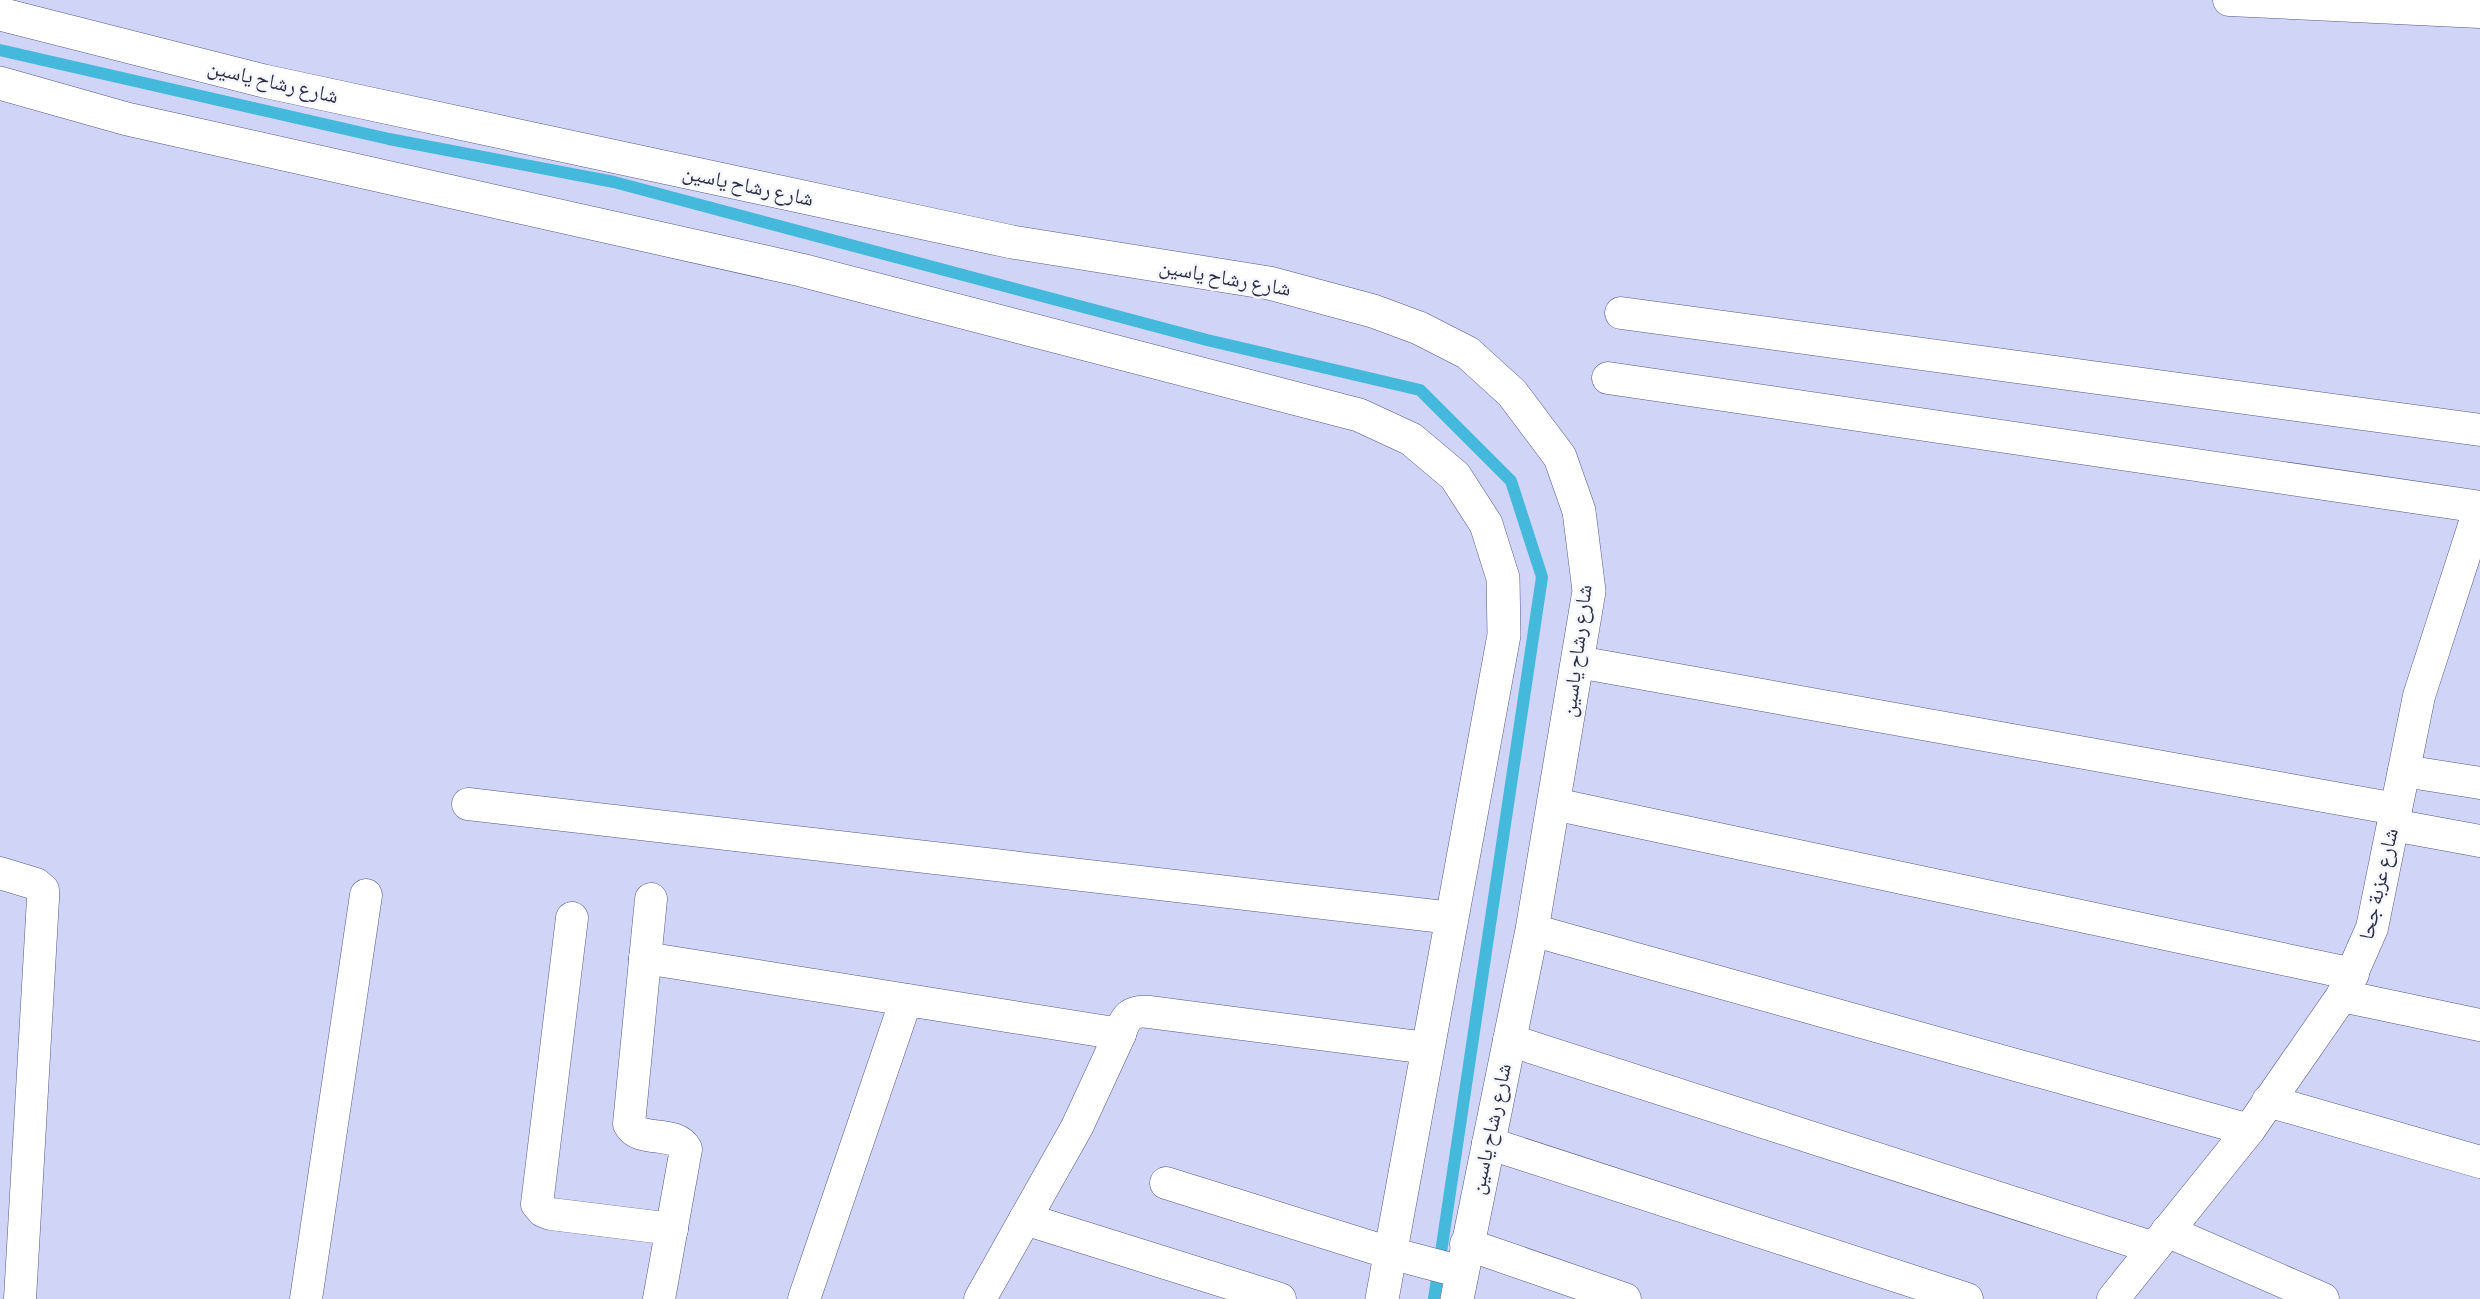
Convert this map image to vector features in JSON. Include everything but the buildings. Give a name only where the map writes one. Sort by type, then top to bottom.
[{"type":"street","points":[[2229,0],[2480,12]]},
{"type":"street","name":"شارع رشاح ياسين","points":[[0,14],[264,81],[1012,242],[1269,283],[1372,311],[1419,328],[1468,353],[1475,359],[1512,393],[1560,457],[1579,511],[1589,591],[1532,930],[1488,1143],[1457,1271]]},
{"type":"street","points":[[0,83],[127,119],[801,270],[1359,416],[1411,439],[1455,477],[1486,524],[1503,578],[1504,634],[1427,1048],[1402,1256],[1382,1299]]},
{"type":"street","points":[[1621,313],[2480,430]]},
{"type":"street","points":[[1608,378],[2480,507]]},
{"type":"street","name":"شارع عزبة جحا","points":[[2116,1298],[2249,1130],[2348,985],[2372,928],[2419,696],[2473,555],[2480,507]]},
{"type":"street","points":[[1578,662],[2395,817],[2480,841]]},
{"type":"street","points":[[2404,771],[2480,783]]},
{"type":"street","points":[[468,804],[1452,918]]},
{"type":"street","points":[[1554,804],[2348,985],[2480,1025]]},
{"type":"street","points":[[0,873],[36,884],[42,890],[43,899],[20,1299]]},
{"type":"street","points":[[306,1299],[366,895]]},
{"type":"street","points":[[651,899],[628,1124],[637,1132],[678,1140],[686,1149],[659,1299]]},
{"type":"street","points":[[572,918],[537,1204],[543,1211],[551,1214],[672,1229]]},
{"type":"street","points":[[1532,930],[2249,1130]]},
{"type":"street","points":[[645,958],[1120,1034]]},
{"type":"street","points":[[804,1299],[906,1000]]},
{"type":"street","points":[[980,1299],[1077,1127],[1124,1021],[1137,1011],[1427,1048]]},
{"type":"street","points":[[1509,1040],[2160,1240],[2323,1299]]},
{"type":"street","points":[[2268,1101],[2480,1162]]},
{"type":"street","points":[[1488,1143],[1967,1299]]},
{"type":"street","points":[[1166,1183],[1457,1271],[1625,1299]]},
{"type":"street","points":[[1025,1219],[1280,1299]]},
{"type":"waterway","points":[[0,50],[389,139],[614,182],[1207,340],[1420,390],[1511,481],[1542,577],[1434,1299]]}]
